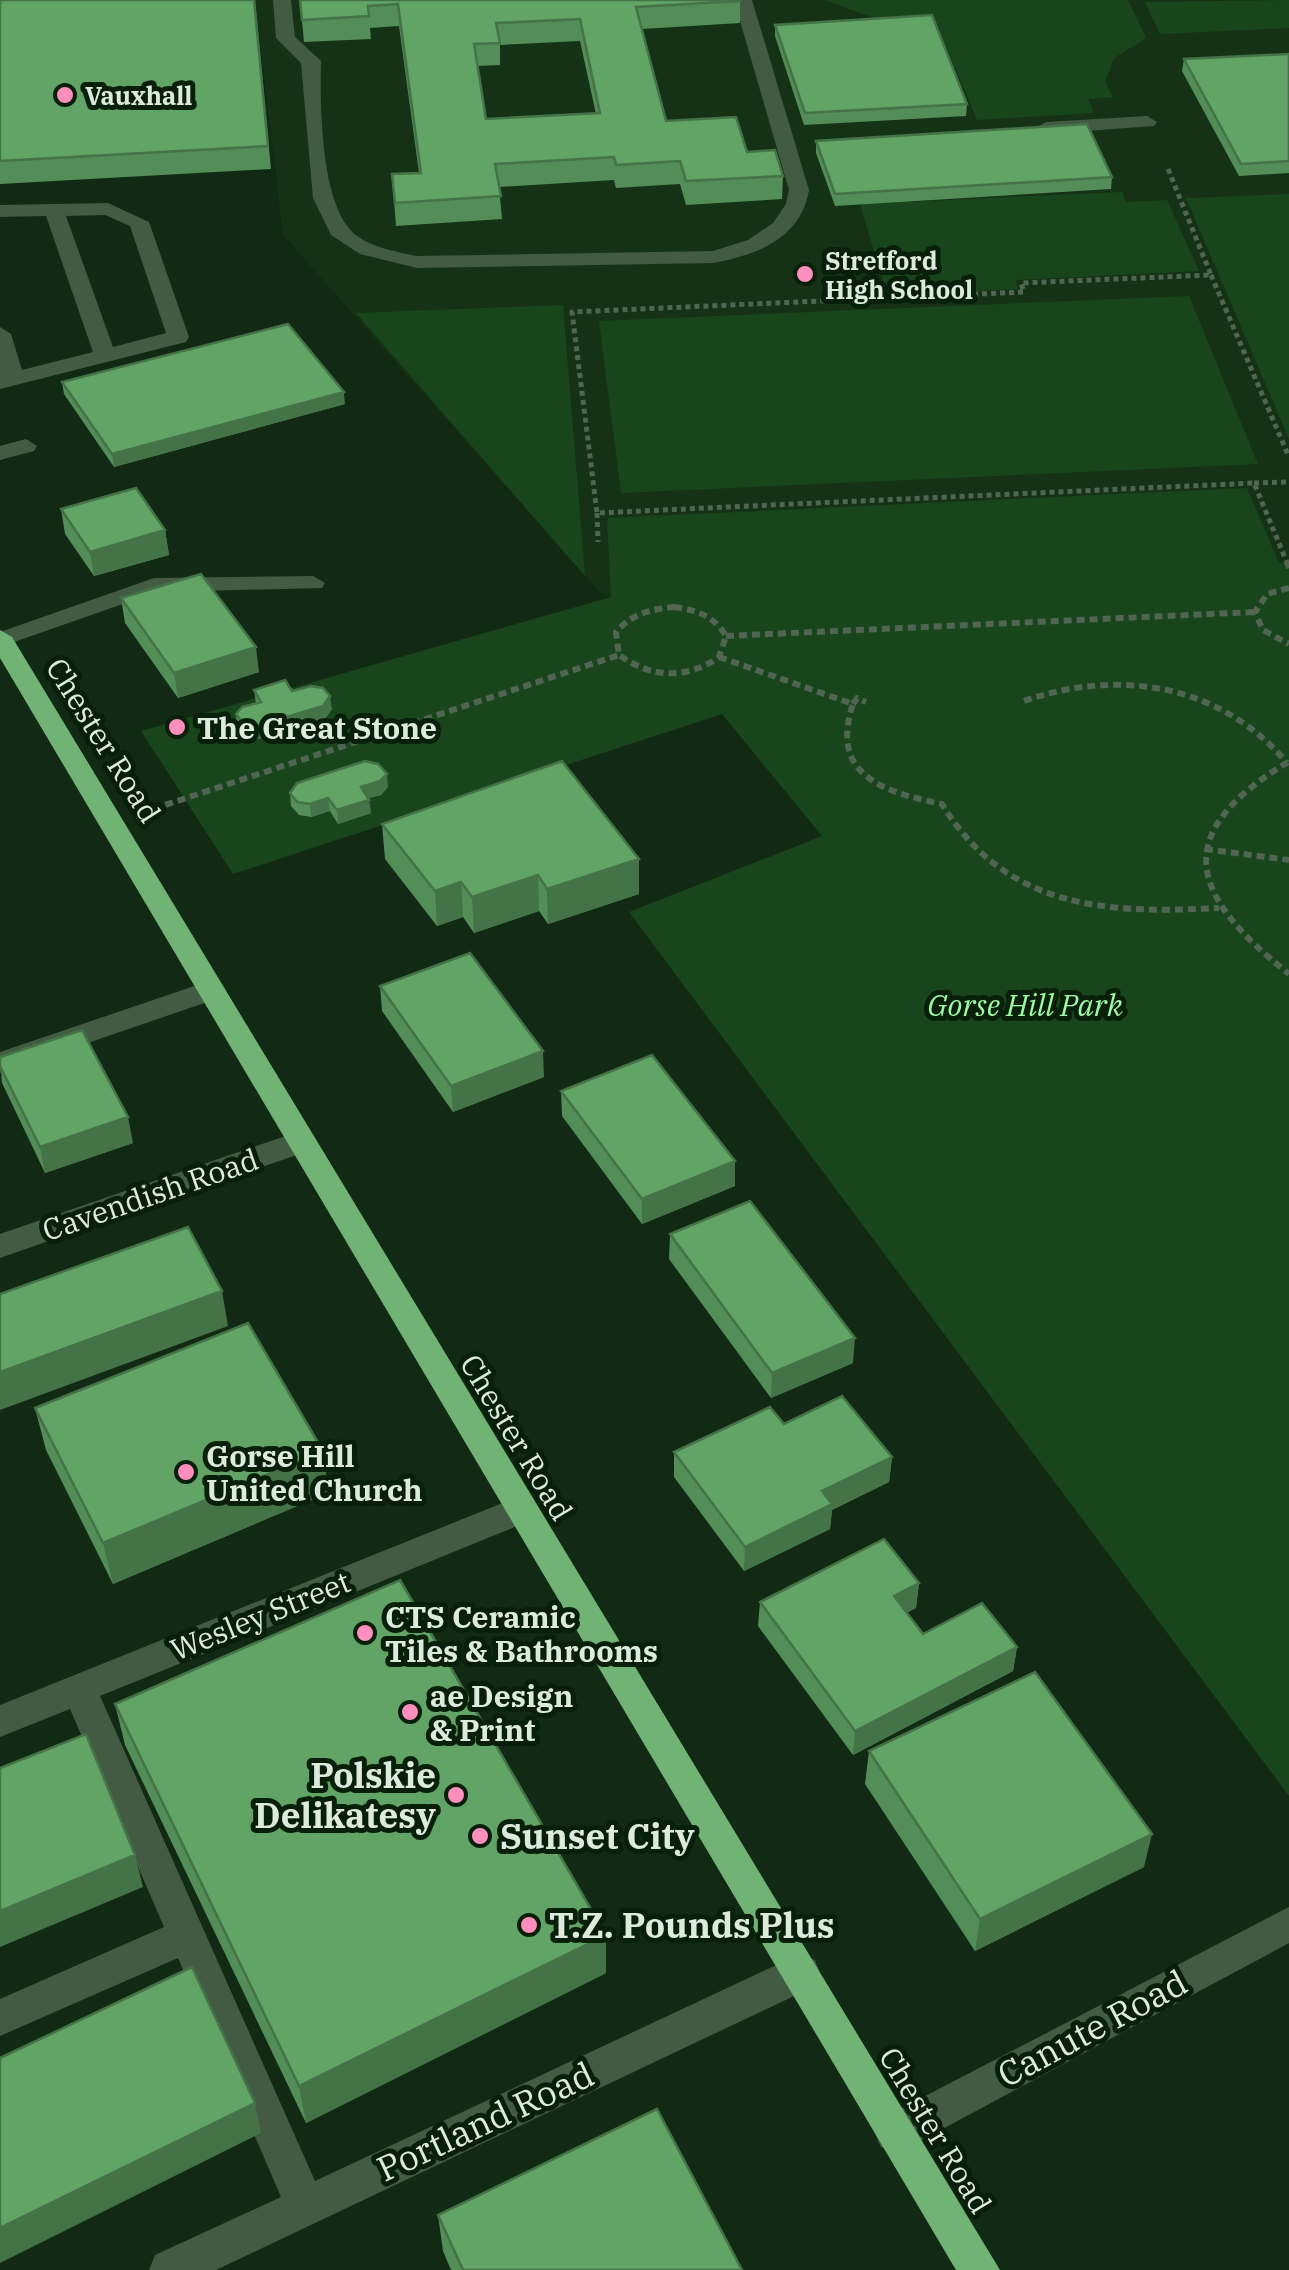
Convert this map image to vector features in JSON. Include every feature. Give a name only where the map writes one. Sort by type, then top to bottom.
[{"type":"highway","name":"Chester Road","points":[[1,639],[114,821],[520,1510],[980,2270]]},
{"type":"street","points":[[282,0],[283,36],[289,47],[312,62],[315,143],[328,219],[355,244],[380,256],[417,262],[738,253],[785,224],[798,208],[793,143],[743,0]]},
{"type":"street","points":[[1032,129],[1148,122]]},
{"type":"street","points":[[0,211],[108,209],[139,222],[159,270],[178,336],[6,380],[0,334]]},
{"type":"street","points":[[54,211],[106,355]]},
{"type":"street","points":[[0,453],[26,446]]},
{"type":"street","points":[[1,639],[154,585],[313,583]]},
{"type":"street","points":[[0,1063],[212,990]]},
{"type":"street","name":"Cavendish Road","points":[[0,1246],[300,1142]]},
{"type":"street","name":"Wesley Street","points":[[0,1721],[520,1510]]},
{"type":"street","points":[[79,1688],[184,1936],[305,2205]]},
{"type":"street","name":"Canute Road","points":[[895,2132],[1289,1924]]},
{"type":"street","points":[[0,2018],[184,1936]]},
{"type":"street","name":"Portland Road","points":[[170,2270],[801,1973]]},
{"type":"path","points":[[1168,170],[1289,457]]},
{"type":"path","points":[[598,542],[572,312],[1024,292],[1022,283],[1211,275]]},
{"type":"path","points":[[597,514],[1289,482]]},
{"type":"path","points":[[1254,483],[1289,568]]},
{"type":"path","points":[[1255,612],[1267,594],[1289,588]]},
{"type":"path","points":[[655,608],[692,609],[720,625],[726,636],[719,657],[694,671],[660,674],[643,670],[619,654],[616,632],[624,621],[655,608]]},
{"type":"path","points":[[726,636],[1255,612]]},
{"type":"path","points":[[1255,612],[1263,630],[1289,644]]},
{"type":"path","points":[[114,821],[619,654]]},
{"type":"path","points":[[719,657],[852,704]]},
{"type":"path","points":[[1024,701],[1046,692],[1095,684],[1142,685],[1172,691],[1230,714],[1263,735],[1288,762],[1246,784],[1218,814],[1205,849],[1207,879],[1219,908],[1248,945],[1289,974]]},
{"type":"path","points":[[866,702],[858,698],[843,724],[842,743],[851,761],[890,791],[942,804],[961,838],[999,872],[1031,888],[1106,910],[1159,913],[1219,908]]},
{"type":"path","points":[[1205,849],[1289,860]]},
{"type":"shaded area","name":"Stretford High School","points":[[255,0],[1289,0],[1289,563],[604,597],[283,235]]},
{"type":"green space","points":[[825,0],[1128,0],[1146,38],[1114,58],[1105,82],[1113,97],[1088,99],[1094,113],[977,120],[934,17],[879,20]]},
{"type":"green space","points":[[1289,0],[1289,28],[1160,34],[1145,2]]},
{"type":"green space","points":[[1122,192],[1126,202],[1167,200],[1199,271],[1016,280],[1018,289],[887,295],[860,204]]},
{"type":"green space","points":[[1289,194],[1289,439],[1186,198]]},
{"type":"green space","points":[[1189,296],[1258,464],[621,493],[599,321]]},
{"type":"green space","points":[[563,305],[585,576],[356,313]]},
{"type":"green space","name":"Gorse Hill Park","points":[[1247,488],[1279,563],[1289,563],[1289,1796],[629,912],[822,836],[722,714],[233,874],[141,731],[611,597],[607,518]]},
{"type":"building","points":[[0,0],[254,0],[268,146],[0,161]]},
{"type":"building","points":[[300,0],[740,0],[636,7],[666,121],[736,117],[747,152],[775,150],[783,176],[686,181],[680,161],[616,165],[614,157],[495,164],[501,196],[395,203],[392,174],[421,173],[398,4],[368,6],[369,16],[302,20]],"holes":[[[580,19],[600,113],[486,119],[474,44],[500,43],[496,23]]]},
{"type":"building","points":[[932,15],[967,104],[805,113],[775,25]]},
{"type":"building","points":[[1289,54],[1289,161],[1241,164],[1184,59]]},
{"type":"building","points":[[1087,124],[1112,177],[835,194],[816,141]]},
{"type":"building","points":[[288,324],[344,392],[112,454],[62,382]]},
{"type":"building","points":[[136,488],[165,530],[90,552],[61,509]]},
{"type":"building","points":[[201,574],[256,647],[174,673],[121,598]]},
{"type":"building","points":[[285,680],[292,691],[311,686],[323,688],[330,696],[323,706],[257,726],[244,724],[236,714],[242,707],[261,702],[254,690]]},
{"type":"building","points":[[365,761],[378,764],[387,774],[380,781],[361,787],[369,800],[337,810],[328,798],[310,804],[297,802],[290,793],[297,783]]},
{"type":"building","points":[[562,761],[639,859],[547,889],[538,875],[472,897],[461,882],[435,891],[382,824]]},
{"type":"building","points":[[470,953],[543,1051],[451,1086],[380,986]]},
{"type":"building","points":[[82,1030],[128,1117],[40,1147],[0,1066],[0,1057]]},
{"type":"building","points":[[652,1055],[735,1161],[642,1199],[561,1091]]},
{"type":"building","points":[[750,1201],[855,1338],[772,1373],[670,1234]]},
{"type":"building","points":[[188,1227],[222,1291],[0,1372],[0,1294]]},
{"type":"building","name":"Gorse Hill United Church","points":[[248,1323],[323,1451],[103,1543],[35,1408]]},
{"type":"building","points":[[842,1396],[892,1457],[822,1491],[832,1504],[745,1547],[674,1452],[770,1407],[784,1424]]},
{"type":"building","points":[[884,1539],[919,1583],[894,1596],[923,1634],[982,1603],[1017,1647],[855,1731],[760,1602]]},
{"type":"building","points":[[400,1580],[606,1935],[299,2086],[115,1704]]},
{"type":"building","points":[[1035,1672],[1152,1834],[980,1919],[869,1751]]},
{"type":"building","points":[[86,1734],[135,1855],[0,1911],[0,1768]]},
{"type":"building","points":[[192,1967],[255,2103],[0,2228],[0,2058]]},
{"type":"building","points":[[657,2109],[742,2270],[463,2270],[438,2215]]},
{"type":"place","name":"Vauxhall","points":[[65,95]]},
{"type":"place","name":"Stretford High School","points":[[805,274]]},
{"type":"place","name":"The Great Stone","points":[[177,727]]},
{"type":"place","name":"Gorse Hill United Church","points":[[186,1472]]},
{"type":"place","name":"CTS Ceramic Tiles & Bathrooms","points":[[365,1633]]},
{"type":"place","name":"ae Design & Print","points":[[410,1712]]},
{"type":"place","name":"Polskie Delikatesy","points":[[456,1795]]},
{"type":"place","name":"Sunset City","points":[[480,1836]]},
{"type":"place","name":"T.Z. Pounds Plus","points":[[529,1925]]}]
